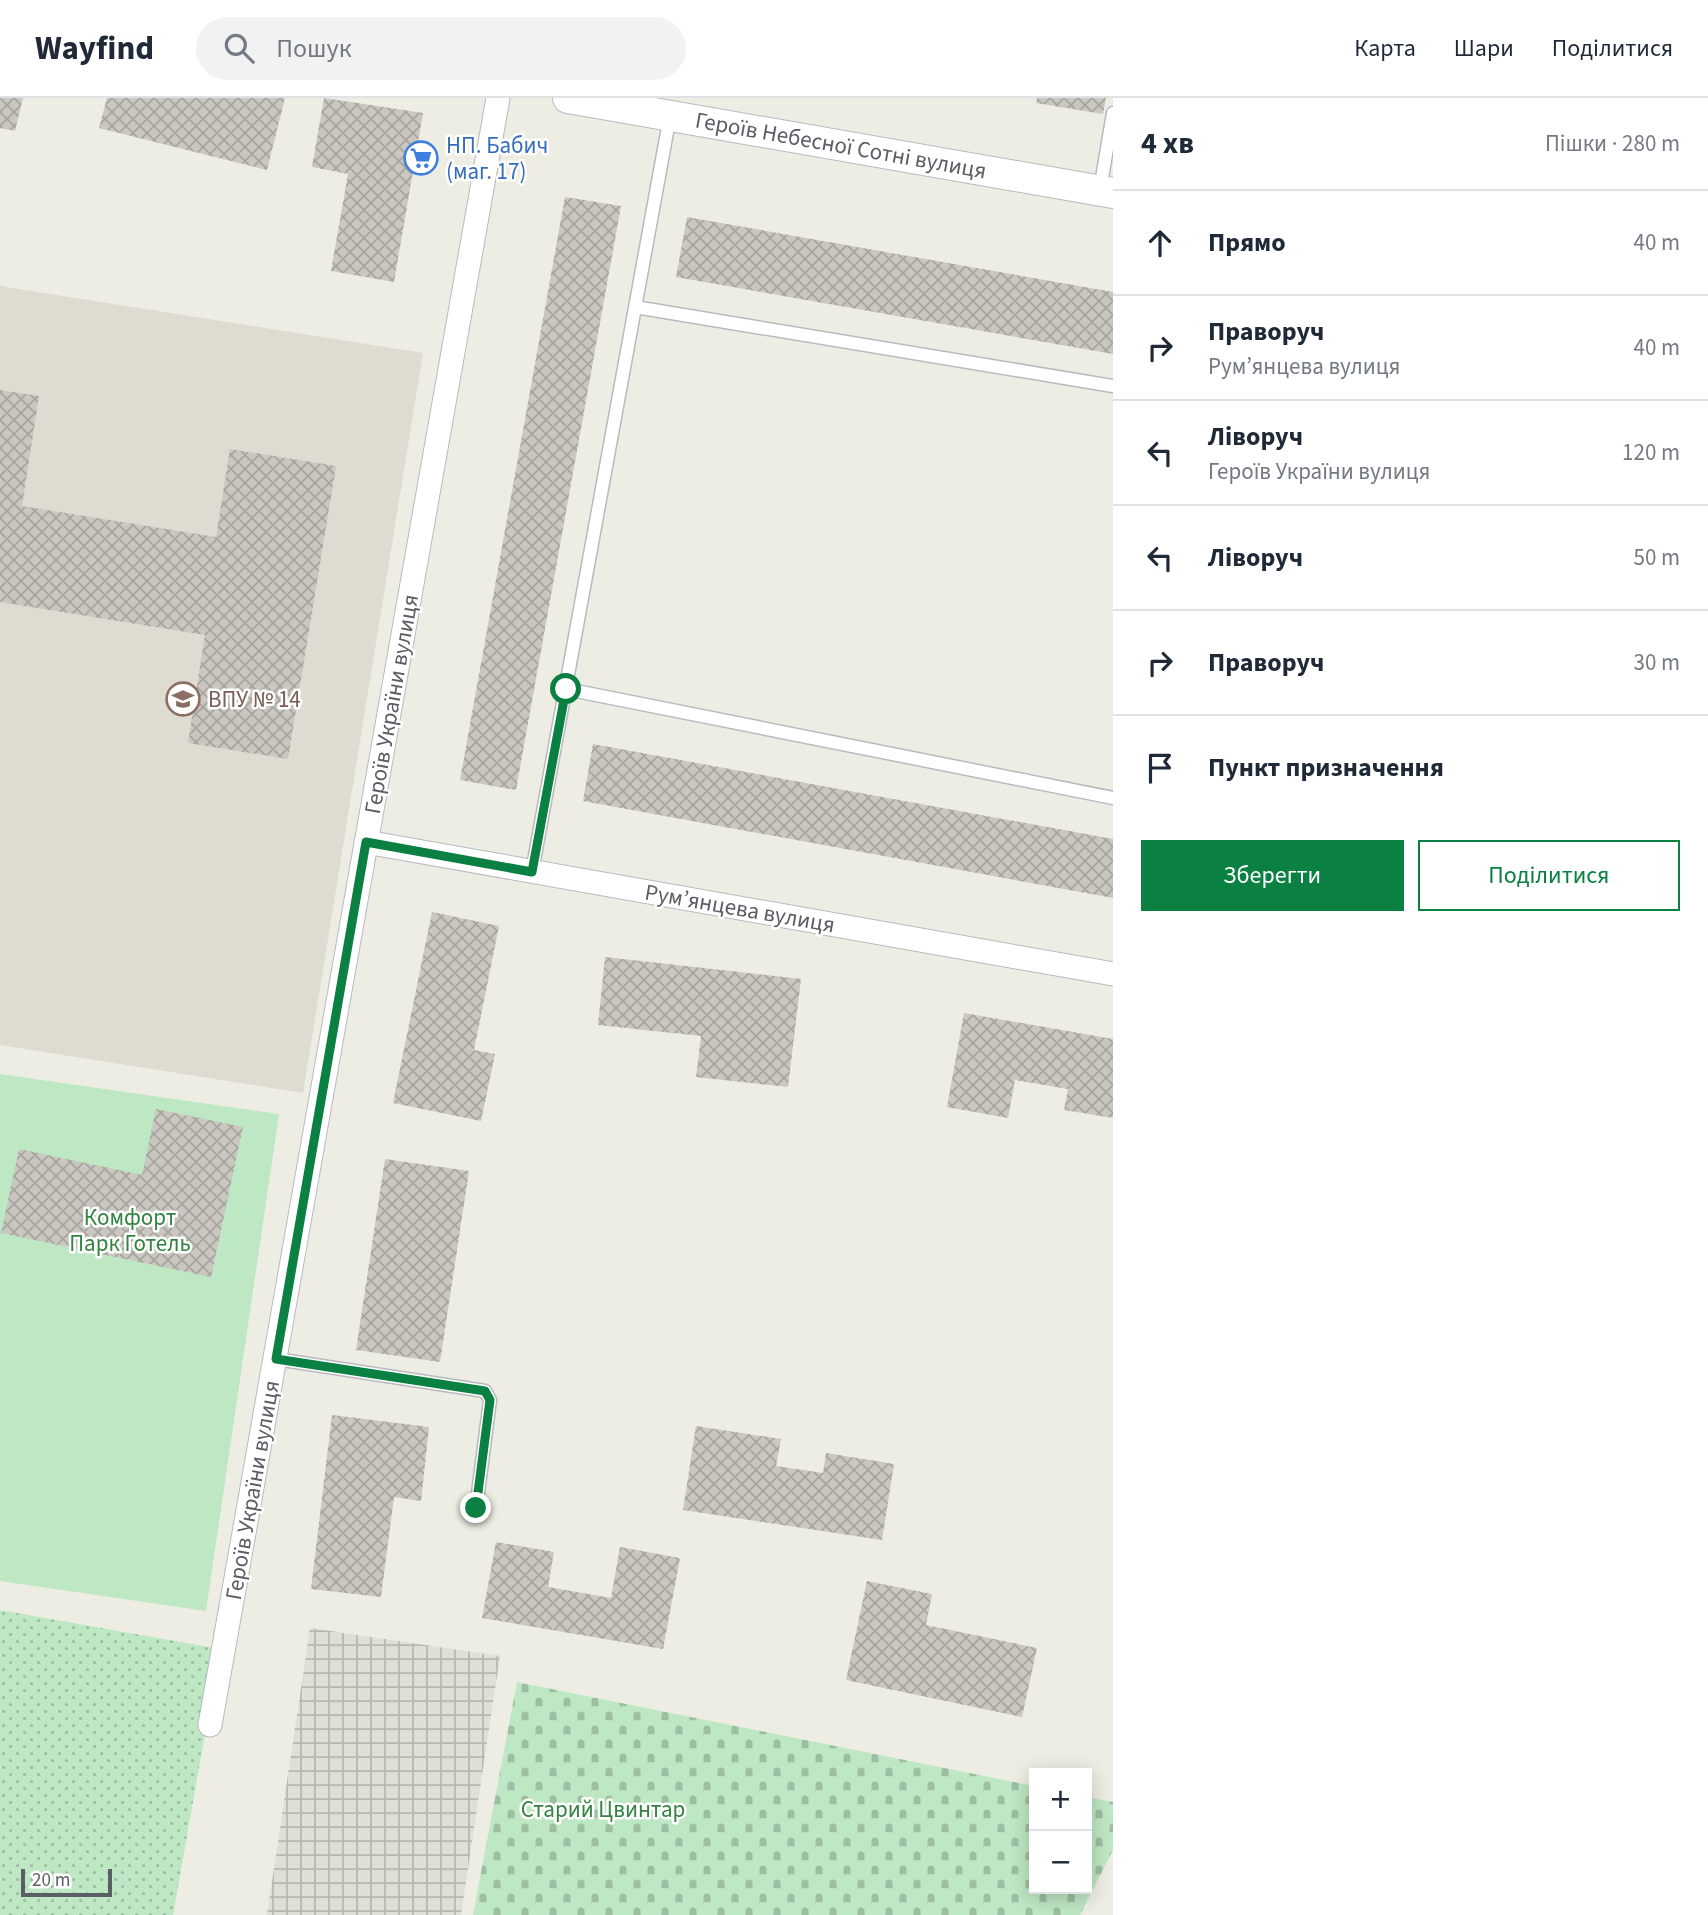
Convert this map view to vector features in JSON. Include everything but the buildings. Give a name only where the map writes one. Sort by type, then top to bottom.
[{"type":"street","name":"Героїв України вулиця","points":[[210,1725],[498,98]]},
{"type":"street","name":"Героїв Небесної Сотні вулиця","points":[[568,98],[1106,191]]},
{"type":"street","name":"Рум’янцева вулиця","points":[[366,842],[1113,974]]},
{"type":"lane","points":[[1106,191],[1113,113]]},
{"type":"lane","points":[[532,872],[670,116]]},
{"type":"lane","points":[[635,307],[1113,386]]},
{"type":"lane","points":[[566,689],[1113,798]]},
{"type":"lane","points":[[276,1359],[485,1391],[490,1400],[476,1508]]},
{"type":"shaded area","name":"ВПУ № 14","points":[[0,286],[423,353],[303,1093],[0,1045]]},
{"type":"shaded area","points":[[310,1628],[500,1656],[461,1915],[267,1915]]},
{"type":"green space","name":"Комфорт Парк Готель","points":[[0,1074],[279,1114],[206,1611],[0,1581]]},
{"type":"green space","points":[[0,1610],[220,1649],[173,1915],[0,1915]]},
{"type":"green space","name":"Старий Цвинтар","points":[[517,1682],[1029,1785],[1029,1894],[1091,1894],[1080,1915],[473,1915]]},
{"type":"green space","name":"Старий Цвинтар","points":[[1092,1798],[1113,1802],[1113,1850],[1092,1891]]},
{"type":"place","name":"НП. Бабич (маг. 17)","points":[[421,158]]},
{"type":"place","name":"ВПУ № 14","points":[[183,699]]},
{"type":"route","points":[[476,1508],[490,1400],[485,1391],[276,1359],[366,842],[532,872],[566,689]]}]
